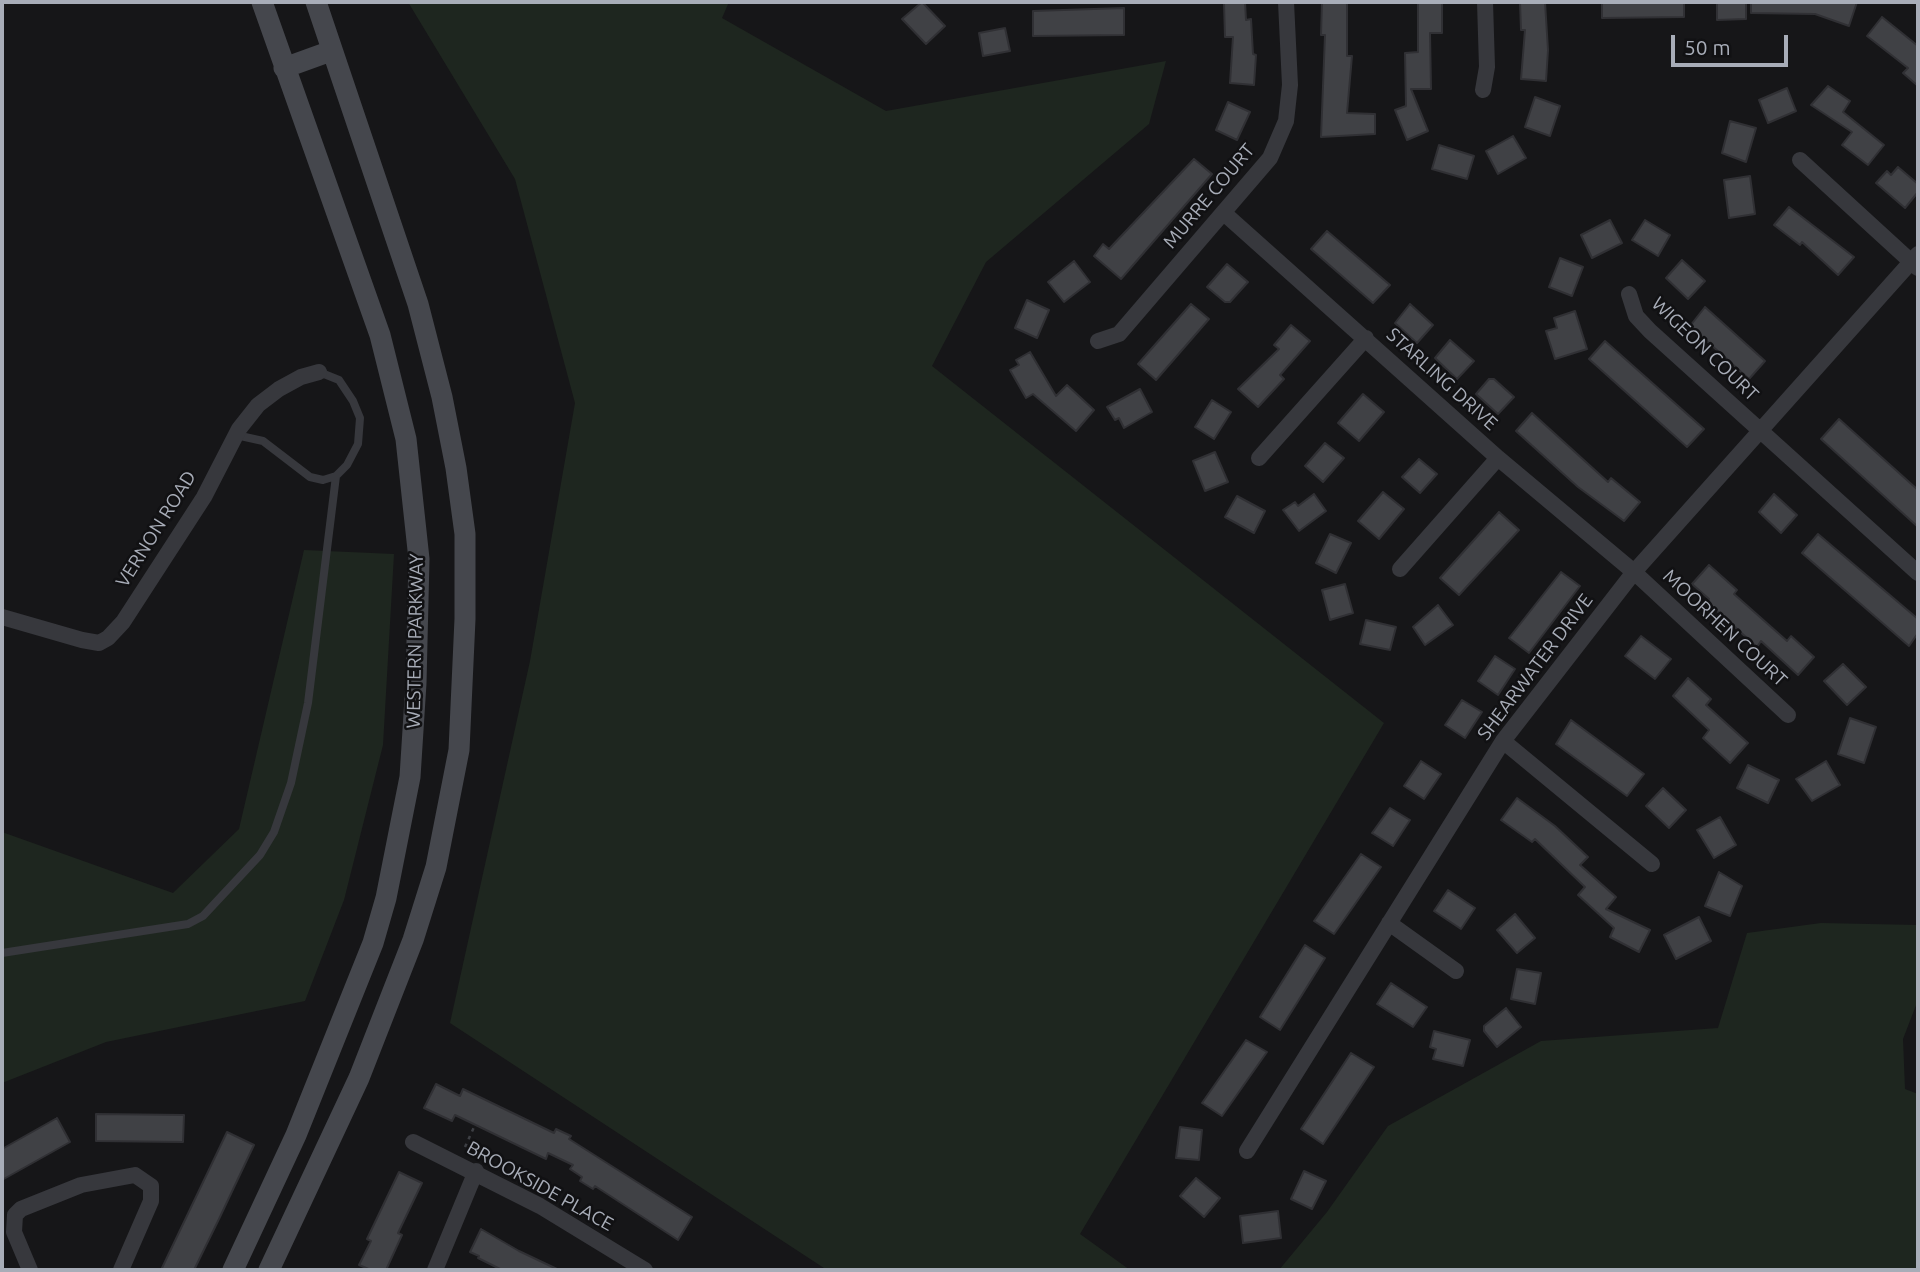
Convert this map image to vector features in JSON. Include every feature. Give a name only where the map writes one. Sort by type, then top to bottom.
[{"type":"main road","name":"WESTERN PARKWAY","points":[[233,1270],[296,1135],[373,943],[386,898],[411,777],[419,559],[406,439],[380,335],[262,2]]},
{"type":"main road","points":[[269,1270],[359,1078],[413,940],[436,867],[458,750],[463,669],[465,534],[442,397],[414,292],[316,2]]},
{"type":"main road","points":[[284,68],[331,51]]},
{"type":"street","name":"MURRE COURT","points":[[1098,341],[1119,334],[1225,214],[1270,158],[1286,121],[1290,85],[1286,2]]},
{"type":"street","points":[[1483,90],[1487,66],[1485,2]]},
{"type":"street","points":[[1800,160],[1916,261]]},
{"type":"street","name":"STARLING DRIVE","points":[[1225,214],[1498,458],[1634,572]]},
{"type":"street","name":"SHEARWATER DRIVE","points":[[1247,1151],[1503,741],[1634,572],[1916,261]]},
{"type":"street","name":"WIGEON COURT","points":[[1629,295],[1636,316],[1650,331],[1918,573]]},
{"type":"street","points":[[1259,458],[1366,338]]},
{"type":"street","name":"VERNON ROAD","points":[[2,617],[82,640],[99,643],[108,638],[123,622],[204,497],[236,435],[258,405],[279,389],[319,372]]},
{"type":"street","points":[[1400,569],[1498,458]]},
{"type":"street","name":"MOORHEN COURT","points":[[1634,572],[1788,715]]},
{"type":"street","points":[[1503,741],[1653,864]]},
{"type":"street","points":[[1388,923],[1457,971]]},
{"type":"street","name":"BROOKSIDE PLACE","points":[[413,1142],[476,1171],[540,1206],[645,1270]]},
{"type":"street","points":[[435,1270],[476,1171]]},
{"type":"street","points":[[30,1270],[14,1232],[15,1215],[81,1185],[135,1175],[150,1186],[150,1201],[121,1270]]},
{"type":"lane","points":[[236,435],[263,441],[310,477],[323,480],[335,476],[347,465],[358,444],[360,418],[339,380],[319,372]]},
{"type":"lane","points":[[2,953],[188,924],[203,916],[260,855],[274,832],[290,783],[308,703],[335,476]]},
{"type":"path","points":[[465,1147],[475,1125]]},
{"type":"shaded area","points":[[408,2],[729,2],[722,18],[886,111],[1166,61],[1149,124],[986,262],[932,366],[1384,723],[1080,1234],[1130,1270],[827,1270],[450,1023],[530,661],[575,403],[515,179]]},
{"type":"shaded area","points":[[304,550],[394,554],[383,745],[344,900],[305,1001],[106,1042],[2,1083],[2,832],[173,893],[239,829]]},
{"type":"shaded area","points":[[1821,923],[1918,925],[1918,1000],[1903,1039],[1905,1089],[1918,1094],[1918,1270],[1279,1270],[1327,1212],[1388,1126],[1541,1041],[1718,1028],[1747,933]]},
{"type":"building","points":[[922,2],[945,26],[926,44],[902,19]]},
{"type":"building","points":[[1245,2],[1246,20],[1251,19],[1253,54],[1256,55],[1254,85],[1230,83],[1233,37],[1225,37],[1224,3]]},
{"type":"building","points":[[1322,2],[1347,2],[1347,56],[1352,56],[1347,113],[1375,114],[1375,134],[1321,137],[1325,35],[1321,35]]},
{"type":"building","points":[[1418,2],[1442,2],[1442,33],[1430,33],[1431,89],[1411,89],[1428,131],[1407,140],[1395,110],[1406,106],[1405,53],[1418,52]]},
{"type":"building","points":[[1520,2],[1545,2],[1548,50],[1546,81],[1521,79],[1525,30],[1521,30]]},
{"type":"building","points":[[1602,2],[1684,2],[1684,17],[1602,18]]},
{"type":"building","points":[[1717,2],[1746,2],[1746,19],[1717,20]]},
{"type":"building","points":[[1751,2],[1857,2],[1849,26],[1815,14],[1751,13]]},
{"type":"building","points":[[1124,8],[1124,35],[1033,36],[1033,11]]},
{"type":"building","points":[[1882,17],[1918,46],[1918,86],[1903,73],[1908,68],[1867,36]]},
{"type":"building","points":[[1005,28],[1010,51],[983,56],[979,33]]},
{"type":"building","points":[[1828,86],[1850,101],[1843,112],[1884,145],[1868,165],[1842,145],[1852,132],[1811,105]]},
{"type":"building","points":[[1787,88],[1796,111],[1768,123],[1759,100]]},
{"type":"building","points":[[1535,97],[1560,106],[1550,136],[1525,127]]},
{"type":"building","points":[[1228,102],[1250,112],[1237,140],[1216,130]]},
{"type":"building","points":[[1730,121],[1756,128],[1746,162],[1722,153]]},
{"type":"building","points":[[1513,136],[1526,158],[1498,174],[1486,151]]},
{"type":"building","points":[[1439,145],[1474,156],[1467,179],[1432,169]]},
{"type":"building","points":[[1194,159],[1212,174],[1121,279],[1094,256],[1103,244],[1109,249]]},
{"type":"building","points":[[1898,167],[1918,184],[1918,192],[1905,208],[1876,183],[1887,171],[1891,175]]},
{"type":"building","points":[[1750,176],[1755,214],[1729,218],[1724,180]]},
{"type":"building","points":[[1789,207],[1854,257],[1838,275],[1802,242],[1800,245],[1774,225]]},
{"type":"building","points":[[1610,220],[1622,243],[1592,258],[1581,235]]},
{"type":"building","points":[[1645,220],[1670,235],[1658,256],[1632,240]]},
{"type":"building","points":[[1327,231],[1390,285],[1373,303],[1311,249]]},
{"type":"building","points":[[1560,258],[1583,267],[1572,296],[1549,287]]},
{"type":"building","points":[[1682,260],[1705,281],[1688,299],[1666,278]]},
{"type":"building","points":[[1074,261],[1090,282],[1064,302],[1048,282]]},
{"type":"building","points":[[1227,264],[1248,282],[1230,302],[1225,302],[1207,287]]},
{"type":"building","points":[[1027,300],[1049,310],[1037,338],[1015,328]]},
{"type":"building","points":[[1191,304],[1209,319],[1156,380],[1138,364]]},
{"type":"building","points":[[1410,304],[1433,325],[1417,343],[1395,323]]},
{"type":"building","points":[[1705,307],[1765,361],[1749,379],[1690,326]]},
{"type":"building","points":[[1575,311],[1587,349],[1555,359],[1546,331],[1557,328],[1554,318]]},
{"type":"building","points":[[1291,325],[1310,341],[1280,375],[1284,379],[1258,407],[1238,389],[1279,349],[1274,345]]},
{"type":"building","points":[[1450,340],[1474,361],[1457,379],[1435,358]]},
{"type":"building","points":[[1605,341],[1704,429],[1687,447],[1589,359]]},
{"type":"building","points":[[1030,352],[1056,396],[1067,385],[1094,410],[1076,431],[1033,394],[1026,398],[1010,370],[1019,365],[1016,360]]},
{"type":"building","points":[[1489,379],[1494,379],[1514,397],[1498,414],[1476,394]]},
{"type":"building","points":[[1140,389],[1152,412],[1124,428],[1119,418],[1115,420],[1107,407]]},
{"type":"building","points":[[1363,394],[1384,412],[1359,441],[1338,423]]},
{"type":"building","points":[[1212,400],[1231,412],[1214,439],[1195,427]]},
{"type":"building","points":[[1532,413],[1608,482],[1611,478],[1640,502],[1624,521],[1578,487],[1516,431]]},
{"type":"building","points":[[1839,419],[1918,490],[1918,527],[1821,439]]},
{"type":"building","points":[[1325,443],[1344,458],[1323,482],[1305,466]]},
{"type":"building","points":[[1215,452],[1228,482],[1205,491],[1193,461]]},
{"type":"building","points":[[1419,459],[1437,474],[1420,493],[1402,477]]},
{"type":"building","points":[[1383,492],[1404,509],[1379,539],[1358,521]]},
{"type":"building","points":[[1314,494],[1326,511],[1299,531],[1283,510],[1295,502],[1298,506]]},
{"type":"building","points":[[1774,494],[1797,515],[1781,533],[1759,512]]},
{"type":"building","points":[[1237,496],[1265,511],[1254,533],[1225,517]]},
{"type":"building","points":[[1499,512],[1519,530],[1459,595],[1440,578]]},
{"type":"building","points":[[1330,534],[1351,543],[1336,573],[1316,563]]},
{"type":"building","points":[[1818,534],[1918,619],[1918,633],[1909,646],[1802,553]]},
{"type":"building","points":[[1709,565],[1737,590],[1734,594],[1787,641],[1791,636],[1814,657],[1798,675],[1761,641],[1757,647],[1707,602],[1709,599],[1692,584]]},
{"type":"building","points":[[1561,572],[1580,586],[1529,653],[1509,638]]},
{"type":"building","points":[[1345,584],[1353,613],[1330,620],[1322,590]]},
{"type":"building","points":[[1438,605],[1453,625],[1425,645],[1413,627]]},
{"type":"building","points":[[1366,620],[1396,627],[1390,650],[1360,644]]},
{"type":"building","points":[[1641,636],[1671,659],[1655,679],[1625,656]]},
{"type":"building","points":[[1495,656],[1515,669],[1498,695],[1478,681]]},
{"type":"building","points":[[1843,664],[1866,687],[1847,705],[1824,681]]},
{"type":"building","points":[[1688,678],[1711,699],[1706,705],[1748,743],[1730,763],[1703,738],[1709,730],[1673,696]]},
{"type":"building","points":[[1462,700],[1482,712],[1465,738],[1445,725]]},
{"type":"building","points":[[1850,718],[1876,727],[1864,763],[1838,754]]},
{"type":"building","points":[[1571,720],[1644,774],[1627,796],[1556,744]]},
{"type":"building","points":[[1421,761],[1441,774],[1424,799],[1404,786]]},
{"type":"building","points":[[1826,761],[1840,785],[1812,801],[1796,779]]},
{"type":"building","points":[[1748,765],[1779,780],[1768,803],[1737,788]]},
{"type":"building","points":[[1663,788],[1686,810],[1669,828],[1646,806]]},
{"type":"building","points":[[1517,798],[1555,826],[1588,857],[1580,865],[1616,897],[1606,909],[1650,930],[1639,952],[1610,937],[1614,928],[1578,895],[1585,887],[1535,839],[1532,842],[1501,820]]},
{"type":"building","points":[[1390,808],[1410,820],[1393,846],[1372,833]]},
{"type":"building","points":[[1720,817],[1736,845],[1714,858],[1697,830]]},
{"type":"building","points":[[1361,854],[1381,867],[1334,934],[1314,921]]},
{"type":"building","points":[[1719,872],[1742,886],[1730,916],[1705,906]]},
{"type":"building","points":[[1448,890],[1475,908],[1461,929],[1434,911]]},
{"type":"building","points":[[1515,914],[1535,938],[1517,953],[1497,930]]},
{"type":"building","points":[[1699,917],[1711,941],[1676,959],[1664,935]]},
{"type":"building","points":[[1305,945],[1325,958],[1280,1030],[1260,1017]]},
{"type":"building","points":[[1517,969],[1541,973],[1535,1004],[1511,999]]},
{"type":"building","points":[[1391,983],[1427,1007],[1413,1027],[1377,1004]]},
{"type":"building","points":[[1506,1008],[1521,1027],[1497,1047],[1484,1031],[1484,1026]]},
{"type":"building","points":[[1434,1031],[1470,1040],[1463,1066],[1433,1059],[1436,1049],[1430,1047]]},
{"type":"building","points":[[1246,1040],[1267,1052],[1222,1116],[1202,1103]]},
{"type":"building","points":[[1351,1053],[1374,1067],[1323,1144],[1301,1129]]},
{"type":"building","points":[[436,1084],[460,1096],[463,1089],[554,1133],[556,1129],[571,1136],[569,1139],[692,1217],[678,1240],[595,1186],[593,1189],[580,1181],[582,1177],[570,1169],[573,1165],[548,1153],[546,1159],[455,1115],[452,1121],[424,1108]]},
{"type":"building","points":[[96,1114],[184,1115],[183,1142],[96,1141]]},
{"type":"building","points":[[57,1118],[70,1142],[2,1180],[2,1149]]},
{"type":"building","points":[[1180,1127],[1202,1130],[1199,1160],[1176,1158]]},
{"type":"building","points":[[227,1132],[254,1145],[219,1219],[194,1270],[161,1270]]},
{"type":"building","points":[[1304,1171],[1326,1181],[1312,1209],[1291,1199]]},
{"type":"building","points":[[399,1172],[422,1183],[398,1233],[402,1235],[386,1270],[371,1270],[359,1265],[371,1241],[367,1239]]},
{"type":"building","points":[[1196,1178],[1220,1198],[1204,1217],[1180,1196]]},
{"type":"building","points":[[1278,1211],[1281,1238],[1243,1243],[1240,1216]]},
{"type":"building","points":[[481,1229],[559,1270],[502,1270],[478,1258],[479,1256],[470,1252]]}]
